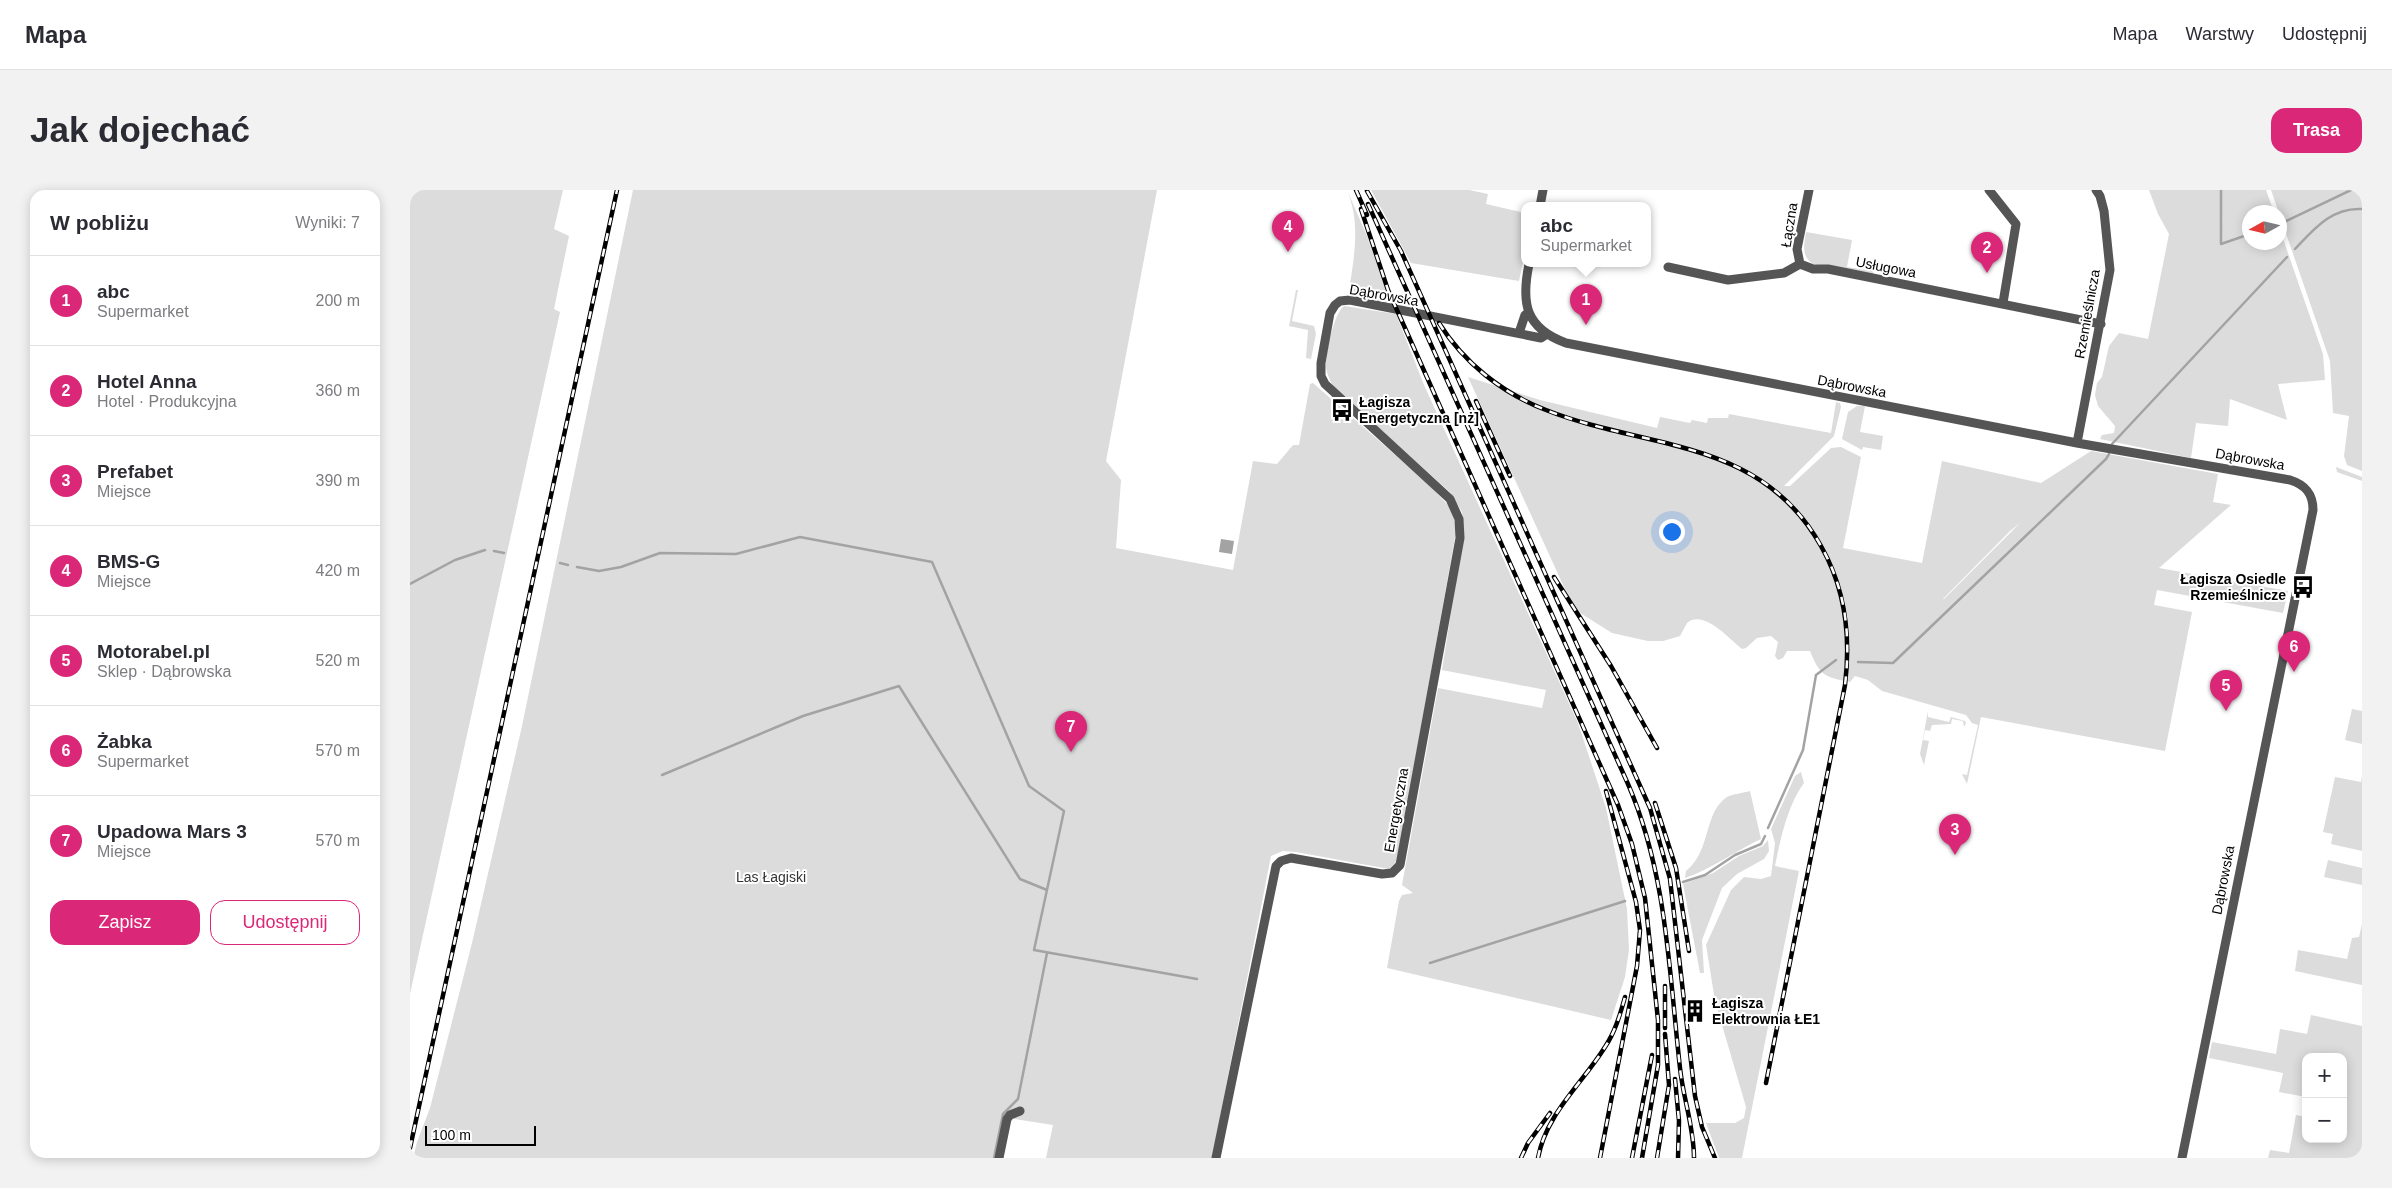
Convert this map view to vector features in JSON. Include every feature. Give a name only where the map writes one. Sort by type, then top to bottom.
[{"type":"street","name":"Łączna","points":[[1800,264],[1797,249],[1809,190]]},
{"type":"street","points":[[1989,190],[2016,224],[2003,303]]},
{"type":"street","name":"Rzemieślnicza","points":[[2077,443],[2110,270],[2104,211],[2100,196],[2096,190]]},
{"type":"street","points":[[1668,267],[1728,280],[1784,272],[1800,264]]},
{"type":"street","name":"Usługowa","points":[[1800,264],[1814,269],[2003,303],[2100,324]]},
{"type":"street","points":[[1528,267],[1524,292],[1529,312],[1547,334]]},
{"type":"street","name":"Dąbrowska","points":[[1330,390],[1321,376],[1321,363],[1330,313],[1340,301],[1350,300],[1541,338],[1547,334],[1566,344],[2117,451],[2290,480],[2306,489],[2313,503],[2182,1158]]},
{"type":"street","points":[[1519,333],[1525,315],[1529,312]]},
{"type":"street","name":"Energetyczna","points":[[1216,1158],[1276,866],[1291,858],[1382,874],[1392,873],[1400,865],[1460,538],[1459,519],[1450,499],[1330,390]]},
{"type":"street","points":[[999,1158],[1007,1120],[1010,1115],[1020,1111]]},
{"type":"green space","points":[[410,190],[563,190],[554,229],[569,236],[554,309],[560,312],[410,994]]},
{"type":"green space","name":"Las Łagiski","points":[[633,190],[1157,190],[1106,461],[1121,480],[1116,548],[1233,570],[1253,461],[1277,464],[1293,445],[1299,445],[1310,384],[1313,383],[1425,481],[1448,505],[1454,517],[1456,532],[1397,861],[1389,869],[1296,852],[1283,851],[1271,856],[1212,1158],[1046,1158],[1053,1125],[1002,1117],[994,1158],[413,1158],[430,1108],[472,943],[522,726]]},
{"type":"green space","points":[[1347,190],[1367,236],[1393,307],[1363,299],[1349,291],[1355,228],[1354,215]]},
{"type":"green space","points":[[1371,190],[1469,190],[1488,194],[1486,204],[1521,212],[1522,267],[1519,281],[1411,263]]},
{"type":"green space","points":[[2149,190],[2266,190],[2271,205],[2242,205],[2242,250],[2287,250],[2323,354],[2325,380],[2278,384],[2287,420],[2230,399],[2228,426],[2196,423],[2191,458],[2100,439],[2102,435],[2114,433],[2115,426],[2098,406],[2095,395],[2097,383],[2102,377],[2109,346],[2119,333],[2148,339],[2169,234],[2158,214]]},
{"type":"green space","points":[[2271,190],[2362,190],[2362,471],[2347,465],[2344,456],[2349,416],[2333,413],[2330,361],[2287,236],[2287,205],[2276,205]]},
{"type":"green space","points":[[1806,232],[1852,240],[1847,267],[1873,271],[1873,274],[1813,264],[1805,254]]},
{"type":"green space","points":[[1296,290],[1298,290],[1292,321],[1314,326],[1316,334],[1311,359],[1306,358],[1308,330],[1289,326]]},
{"type":"green space","points":[[1344,306],[1396,314],[1424,385],[1578,723],[1606,808],[1627,909],[1629,950],[1625,977],[1611,1020],[1387,968],[1399,901],[1402,895],[1413,893],[1402,885],[1438,688],[1542,708],[1546,690],[1442,670],[1464,530],[1462,512],[1451,493],[1336,390],[1332,384],[1326,368],[1327,351],[1337,316]]},
{"type":"green space","points":[[1468,377],[1540,400],[1657,428],[1660,417],[1690,423],[1692,420],[1707,423],[1708,418],[1728,418],[1729,414],[1831,433],[1836,402],[1840,403],[1841,407],[1834,436],[1784,486],[1790,486],[1831,448],[1841,447],[1861,457],[1843,548],[1922,563],[1942,461],[2041,483],[2091,451],[2218,474],[2213,502],[2231,505],[2159,568],[2288,591],[2283,613],[2157,590],[2154,605],[2192,612],[2165,751],[1981,717],[1967,784],[1962,774],[1967,775],[1978,725],[1972,723],[1966,715],[1882,691],[1868,680],[1855,676],[1850,682],[1829,677],[1817,666],[1810,651],[1787,651],[1783,658],[1778,660],[1775,656],[1778,642],[1771,636],[1757,638],[1746,648],[1742,649],[1708,622],[1694,620],[1687,623],[1680,636],[1663,641],[1648,641],[1612,633],[1574,609]],"holes":[[[2020,523],[1944,599],[2010,531]]]},
{"type":"green space","points":[[1857,406],[1865,406],[1860,432],[1883,436],[1881,450],[1863,447],[1862,450],[1842,439],[1848,412]]},
{"type":"green space","points":[[2336,467],[2362,477],[2362,481],[2337,472]]},
{"type":"green space","points":[[2352,709],[2362,711],[2362,744],[2345,740]]},
{"type":"green space","points":[[1928,711],[1928,717],[1949,722],[1951,717],[1965,721],[1966,723],[1964,727],[1963,721],[1952,719],[1951,724],[1932,725],[1930,731],[1925,730],[1923,740],[1929,741],[1924,765],[1920,754]]},
{"type":"green space","points":[[1801,772],[1804,783],[1793,801],[1789,812],[1775,866],[1799,871],[1742,1158],[1719,1158],[1706,1123],[1735,1123],[1744,1118],[1746,1107],[1715,1001],[1706,945],[1731,890],[1744,877],[1761,879],[1771,876],[1775,843],[1771,829],[1795,776]]},
{"type":"green space","points":[[2362,776],[2362,851],[2331,844],[2333,834],[2323,832],[2335,777],[2361,782]]},
{"type":"green space","points":[[1750,791],[1761,839],[1705,870],[1685,878],[1686,871],[1700,853],[1710,822],[1719,804],[1729,796]]},
{"type":"green space","points":[[1768,840],[1769,851],[1764,859],[1737,874],[1722,888],[1702,940],[1704,973],[1700,973],[1683,884],[1713,873],[1739,856],[1763,846]]},
{"type":"green space","points":[[2328,860],[2362,868],[2362,885],[2324,877]]},
{"type":"green space","points":[[2362,924],[2362,985],[2295,971],[2298,950],[2347,959],[2352,938],[2359,937]]},
{"type":"green space","points":[[2311,1015],[2362,1026],[2362,1158],[2268,1158],[2270,1150],[2289,1153],[2296,1115],[2302,1116],[2302,1143],[2347,1143],[2347,1053],[2302,1053],[2302,1096],[2279,1092],[2283,1073],[2209,1058],[2212,1042],[2276,1054],[2280,1029],[2307,1034]]},
{"type":"shaded area","points":[[1221,539],[1234,541],[1232,554],[1219,552]]},
{"type":"waterway","points":[[2221,190],[2221,244],[2242,237]]},
{"type":"waterway","points":[[2287,221],[2351,190]]},
{"type":"waterway","points":[[2295,249],[2324,221],[2351,209],[2362,209]]},
{"type":"waterway","points":[[2112,444],[2287,257]]},
{"type":"waterway","points":[[1858,662],[1893,663],[2106,459],[2109,454]]},
{"type":"waterway","points":[[577,567],[599,571],[621,567],[660,553],[736,554],[800,537],[932,562],[1029,786],[1064,811],[1034,950],[1197,979]]},
{"type":"waterway","points":[[410,584],[455,560],[485,550]]},
{"type":"waterway","points":[[494,551],[504,553]]},
{"type":"waterway","points":[[560,563],[568,565]]},
{"type":"waterway","points":[[1768,828],[1803,750],[1816,675],[1836,660]]},
{"type":"waterway","points":[[662,775],[803,716],[899,686],[1020,879],[1047,890]]},
{"type":"waterway","points":[[1683,882],[1705,875],[1735,855],[1761,844],[1765,836]]},
{"type":"waterway","points":[[1430,963],[1625,901]]},
{"type":"waterway","points":[[994,1158],[1003,1114],[1018,1099],[1047,953]]},
{"type":"railway","points":[[410,1148],[617,190]]},
{"type":"railway","points":[[1356,190],[1367,215]]},
{"type":"railway","points":[[1367,191],[1401,251],[1650,808],[1670,879],[1695,1096],[1702,1127],[1715,1158]]},
{"type":"railway","points":[[1368,204],[1628,784],[1641,818],[1651,853],[1665,923],[1680,1068],[1694,1146],[1694,1158]]},
{"type":"railway","points":[[1361,209],[1388,290],[1618,805],[1632,844],[1645,898],[1658,1020],[1658,1065],[1642,1158]]},
{"type":"railway","points":[[1439,323],[1449,338],[1472,364],[1499,386],[1530,403],[1584,423],[1698,452],[1734,466],[1766,484],[1796,511],[1821,546],[1836,579],[1845,614],[1847,631],[1845,685],[1766,1083]]},
{"type":"railway","points":[[1476,401],[1510,476]]},
{"type":"railway","points":[[1554,577],[1611,666],[1657,748]]},
{"type":"railway","points":[[1600,1158],[1637,966],[1640,930],[1636,902],[1606,791]]},
{"type":"railway","points":[[1655,803],[1676,868],[1689,951]]},
{"type":"railway","points":[[1665,986],[1665,1028]]},
{"type":"railway","points":[[1538,1158],[1542,1142],[1557,1113],[1609,1041],[1625,997]]},
{"type":"railway","points":[[1657,1158],[1669,1085],[1665,1034]]},
{"type":"railway","points":[[1632,1158],[1652,1055]]},
{"type":"railway","points":[[1675,1079],[1679,1121],[1678,1158]]},
{"type":"railway","points":[[1521,1158],[1528,1143],[1550,1113]]},
{"type":"place","name":"BMS-G","points":[[1288,252]]},
{"type":"place","name":"Hotel Anna","points":[[1987,273]]},
{"type":"place","name":"abc","points":[[1586,325]]},
{"type":"place","name":"Łagisza Energetyczna [nż]","points":[[1342,410]]},
{"type":"place","name":"Łagisza Osiedle Rzemieślnicze","points":[[2303,587]]},
{"type":"place","name":"Żabka","points":[[2294,672]]},
{"type":"place","name":"Motorabel.pl","points":[[2226,711]]},
{"type":"place","name":"Upadowa Mars 3","points":[[1071,752]]},
{"type":"place","name":"Prefabet","points":[[1955,855]]},
{"type":"place","name":"Łagisza Elektrownia ŁE1","points":[[1695,1011]]}]
